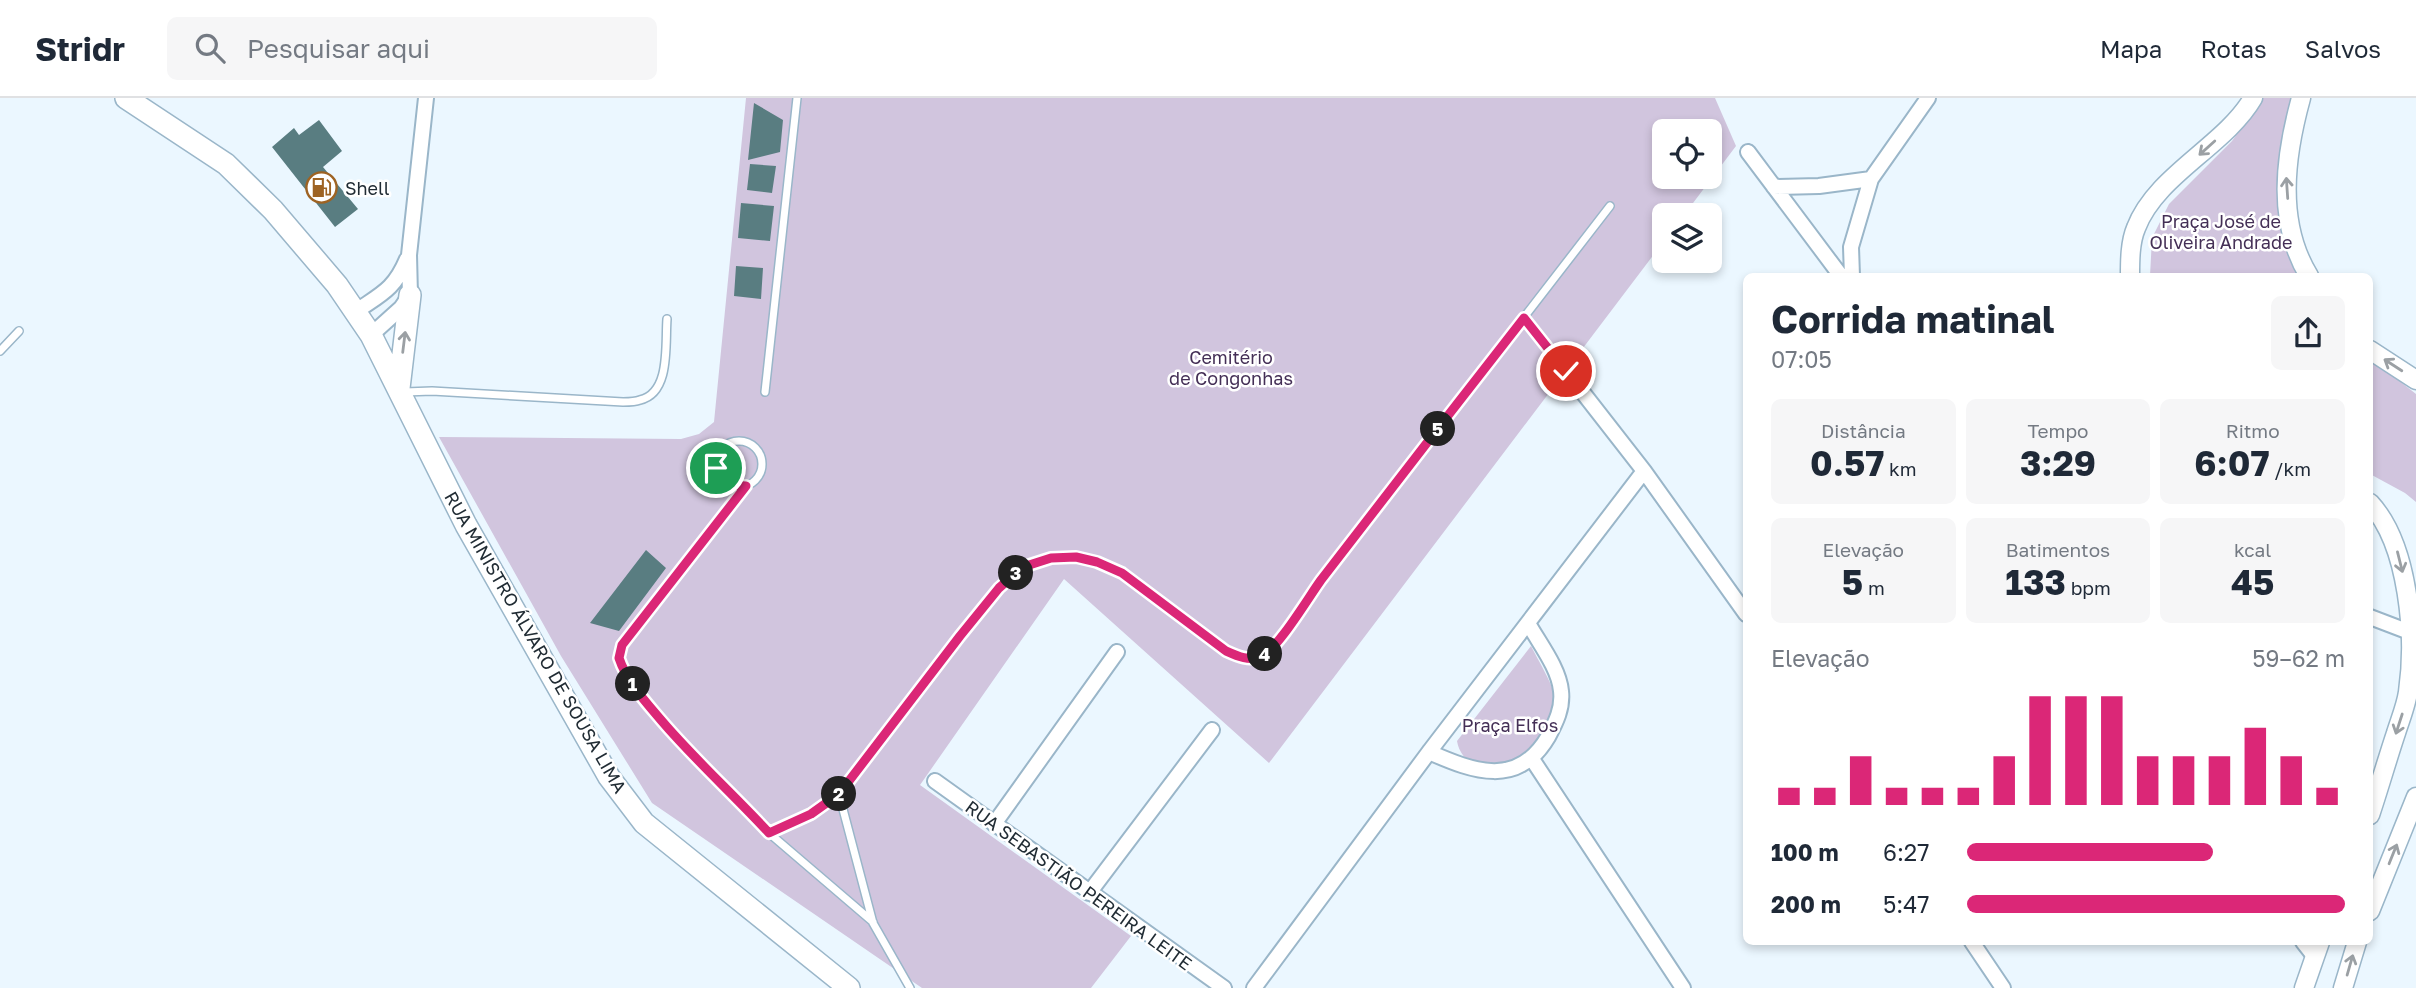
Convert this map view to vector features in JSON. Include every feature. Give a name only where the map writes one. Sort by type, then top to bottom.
[{"type":"main road","name":"RUA MINISTRO ÁLVARO DE SOUSA LIMA","points":[[126,98],[226,164],[273,210],[337,285],[371,335],[466,524],[609,777],[644,823],[849,988]]},
{"type":"main road","points":[[400,390],[410,295]]},
{"type":"street","points":[[371,335],[401,308],[410,295],[409,255],[426,98]]},
{"type":"street","points":[[1852,273],[1851,247],[1871,179],[1928,98]]},
{"type":"street","points":[[2130,273],[2135,228],[2148,206],[2174,178],[2245,113],[2253,98]]},
{"type":"street","points":[[2301,98],[2288,151],[2286,177],[2290,226],[2306,273]]},
{"type":"street","points":[[1748,152],[1839,273]]},
{"type":"street","points":[[1774,187],[1819,186],[1871,179]]},
{"type":"street","points":[[355,312],[392,286],[400,277],[409,255]]},
{"type":"street","points":[[2373,352],[2416,380]]},
{"type":"street","points":[[1566,371],[1644,471],[1743,610]]},
{"type":"street","points":[[1254,988],[1429,751],[1644,471]]},
{"type":"street","points":[[2373,506],[2397,549],[2414,634],[2408,695],[2373,806]]},
{"type":"street","points":[[2373,618],[2414,634]]},
{"type":"street","points":[[1429,751],[1477,771],[1499,771],[1532,759],[1557,721],[1561,688],[1555,671],[1528,623]]},
{"type":"street","points":[[994,824],[1117,652]]},
{"type":"street","points":[[1089,893],[1212,730]]},
{"type":"street","points":[[1532,759],[1683,988]]},
{"type":"street","name":"RUA SEBASTIÃO PEREIRA LEITE","points":[[935,781],[1224,988]]},
{"type":"street","points":[[2373,904],[2416,797]]},
{"type":"street","points":[[1974,945],[2003,988]]},
{"type":"street","points":[[2343,988],[2356,945]]},
{"type":"street","points":[[2304,988],[2317,949]]},
{"type":"lane","points":[[765,392],[797,98]]},
{"type":"lane","points":[[769,833],[811,814],[839,794],[960,636],[999,588],[1023,567],[1051,558],[1076,557],[1097,562],[1122,573],[1226,651],[1253,659],[1263,656],[1273,647],[1318,584],[1610,206]]},
{"type":"lane","points":[[1524,318],[1566,371]]},
{"type":"lane","points":[[400,390],[623,402],[640,400],[649,397],[662,383],[667,319]]},
{"type":"lane","points":[[0,351],[19,331]]},
{"type":"lane","points":[[746,486],[730,485],[719,475],[716,460],[723,447],[729,443],[744,441],[756,449],[760,455],[761,470],[758,477],[746,486],[622,645],[619,658],[642,698],[681,743],[769,833],[873,923]]},
{"type":"lane","points":[[839,794],[873,923],[910,988]]},
{"type":"green space","name":"Cemitério de Congonhas","points":[[746,98],[1715,98],[1736,146],[1722,165],[1722,119],[1652,119],[1652,189],[1704,189],[1693,203],[1652,203],[1652,257],[1269,763],[1064,579],[920,785],[1131,936],[1091,988],[922,988],[652,803],[561,656],[439,437],[681,439],[699,434],[714,422]]},
{"type":"green space","name":"Praça José de Oliveira Andrade","points":[[2263,98],[2293,98],[2282,147],[2301,273],[2150,273],[2152,238],[2169,204],[2232,141]]},
{"type":"green space","points":[[2373,360],[2416,394],[2416,502],[2373,476]]},
{"type":"green space","name":"Praça Elfos","points":[[1531,646],[1555,696],[1556,705],[1551,723],[1540,741],[1518,760],[1500,767],[1473,763],[1460,751],[1457,741]]},
{"type":"building","points":[[754,103],[783,120],[780,152],[748,160]]},
{"type":"building","name":"Shell","points":[[319,120],[342,151],[323,167],[358,209],[335,227],[272,147],[294,128],[299,135]]},
{"type":"building","points":[[750,164],[776,166],[772,193],[747,190]]},
{"type":"building","points":[[741,203],[774,206],[770,241],[738,238]]},
{"type":"building","points":[[736,266],[763,268],[761,299],[734,296]]},
{"type":"building","points":[[646,550],[666,568],[619,631],[590,623]]},
{"type":"place","name":"Shell","points":[[322,188]]},
{"type":"route","points":[[716,468],[719,475],[730,485],[746,486],[622,645],[619,658],[642,698],[688,752],[747,808],[769,833],[811,814],[839,794],[960,636],[999,588],[1023,567],[1051,558],[1076,557],[1097,562],[1122,573],[1226,651],[1253,659],[1263,656],[1273,647],[1318,584],[1524,318],[1566,371]]}]
